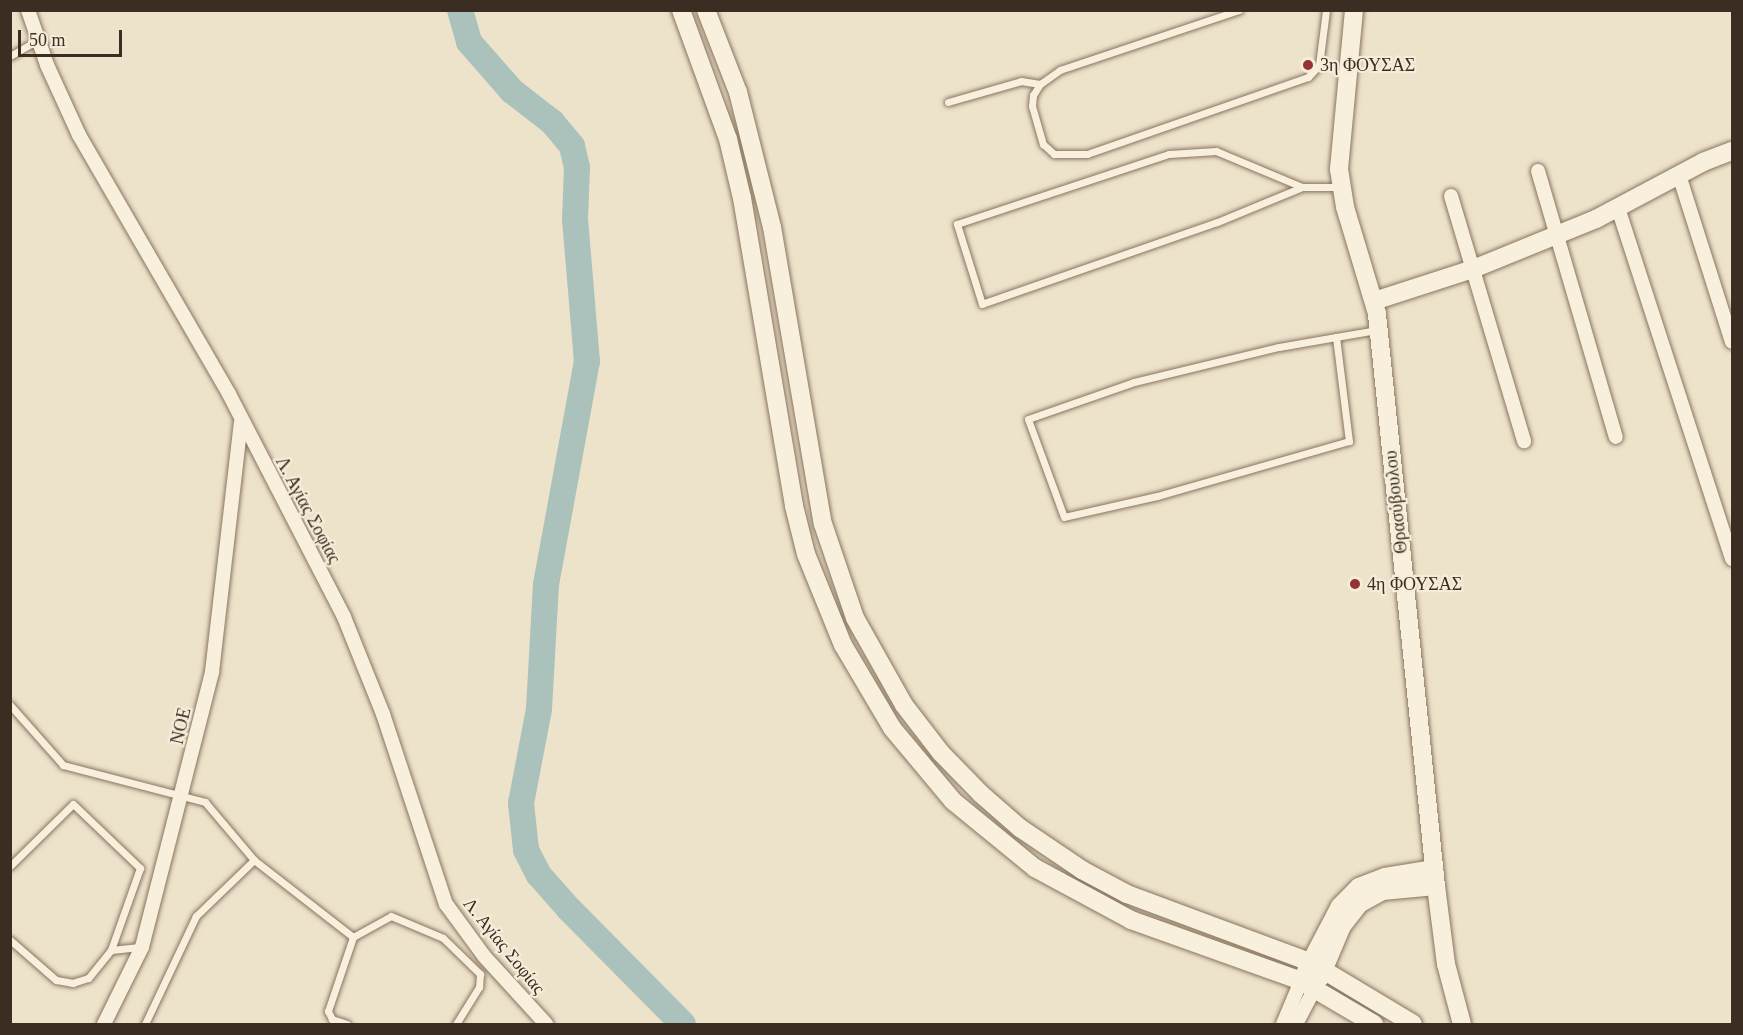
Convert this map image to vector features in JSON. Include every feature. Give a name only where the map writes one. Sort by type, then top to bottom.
[{"type":"street","name":"Λ. Αγίας Σοφίας","points":[[28,10],[79,135],[229,394],[241,423],[344,617],[383,714],[446,904],[484,956],[546,1024]]},
{"type":"street","points":[[681,10],[706,73],[739,188],[794,506],[806,554],[835,628],[866,689],[892,728],[953,801],[1035,868],[1131,921],[1308,985],[1374,1024]]},
{"type":"street","points":[[706,10],[738,92],[772,227],[823,524],[855,618],[903,705],[941,753],[981,794],[1020,828],[1082,870],[1138,898],[1317,966],[1413,1024]]},
{"type":"street","name":"Θρασύβουλου","points":[[1354,10],[1339,169],[1341,187],[1366,285],[1374,301],[1435,878],[1446,964],[1462,1024]]},
{"type":"street","points":[[1374,301],[1473,269],[1557,235],[1618,208],[1732,151]]},
{"type":"street","points":[[1538,171],[1616,437]]},
{"type":"street","points":[[1680,175],[1732,342]]},
{"type":"street","points":[[1451,196],[1524,441]]},
{"type":"street","points":[[1618,208],[1732,559]]},
{"type":"street","name":"NOE","points":[[104,1024],[142,947],[183,794],[212,672],[241,423]]},
{"type":"street","points":[[1283,1024],[1308,985],[1340,906],[1359,886],[1385,877],[1435,878]]},
{"type":"street","points":[[1296,1024],[1308,985]]},
{"type":"lane","points":[[1239,10],[1060,70],[1040,84],[1032,106],[1044,144],[1054,154],[1087,154],[1308,77],[1319,65],[1326,10]]},
{"type":"lane","points":[[10,56],[39,39]]},
{"type":"lane","points":[[948,102],[1021,81],[1040,84]]},
{"type":"lane","points":[[1302,187],[1216,151],[1169,154],[957,224],[982,304],[1217,222],[1302,187],[1341,187]]},
{"type":"lane","points":[[1336,337],[1349,441],[1157,496],[1064,517],[1028,419],[1134,382],[1336,337],[1378,330]]},
{"type":"lane","points":[[10,705],[63,765],[94,776],[183,794],[205,802],[254,860],[353,937]]},
{"type":"lane","points":[[10,866],[73,804],[140,868],[111,950],[88,978],[74,983],[56,980],[10,940]]},
{"type":"lane","points":[[145,1024],[196,916],[254,860]]},
{"type":"lane","points":[[347,1024],[332,1019],[328,1011],[353,937],[391,916],[443,938],[480,974],[479,987],[456,1024]]},
{"type":"lane","points":[[111,950],[142,947]]},
{"type":"waterway","points":[[460,10],[469,42],[512,91],[552,122],[572,146],[577,167],[575,219],[587,361],[546,584],[539,709],[521,803],[526,850],[539,875],[569,909],[683,1024]]},
{"type":"place","name":"3η ΦΟΥΣΑΣ","points":[[1308,65]]},
{"type":"place","name":"4η ΦΟΥΣΑΣ","points":[[1355,584]]}]
